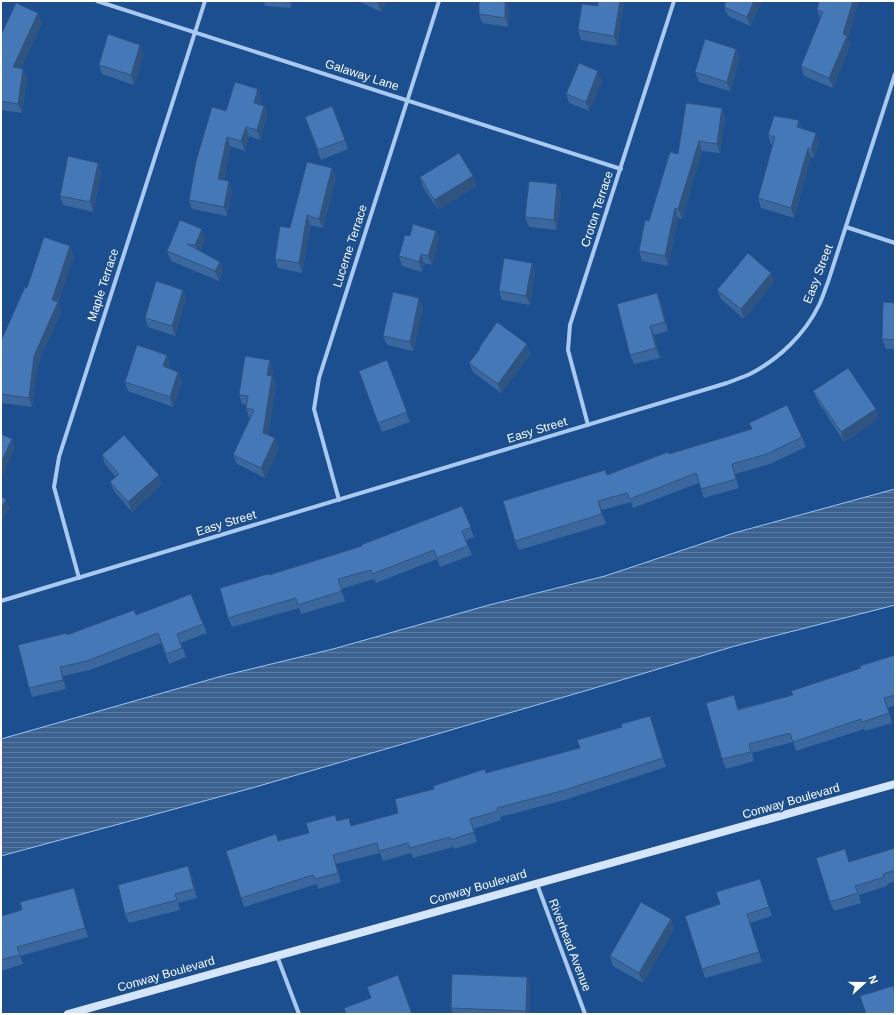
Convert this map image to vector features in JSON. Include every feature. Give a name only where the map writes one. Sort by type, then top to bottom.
[{"type":"street","name":"Galaway Lane","points":[[97,1],[620,169]]},
{"type":"street","name":"Maple Terrace","points":[[79,578],[54,487],[59,457],[205,1]]},
{"type":"street","name":"Lucerne Terrace","points":[[338,500],[314,409],[319,378],[439,1]]},
{"type":"street","name":"Croton Terrace","points":[[588,425],[568,350],[570,325],[674,1]]},
{"type":"street","name":"Easy Street","points":[[1,601],[727,383],[750,374],[771,361],[790,345],[806,327],[818,306],[828,282],[895,74]]},
{"type":"street","points":[[846,227],[895,243]]},
{"type":"street","name":"Conway Boulevard","points":[[68,1014],[895,784]]},
{"type":"street","name":"Riverhead Avenue","points":[[536,884],[585,1014]]},
{"type":"street","points":[[277,956],[299,1014]]},
{"type":"water","points":[[895,489],[895,605],[735,646],[252,788],[1,856],[1,739],[222,676],[333,649],[489,605],[605,576],[734,533]]},
{"type":"building","points":[[479,1],[505,1],[505,18],[479,14]]},
{"type":"building","points":[[598,1],[620,1],[614,36],[578,30],[582,4],[598,6]]},
{"type":"building","points":[[726,1],[754,1],[747,17],[724,7]]},
{"type":"building","points":[[819,1],[853,1],[843,34],[847,36],[829,78],[801,66],[823,12],[817,10]]},
{"type":"building","points":[[16,3],[38,13],[13,67],[23,69],[18,104],[1,101],[1,35]]},
{"type":"building","points":[[108,34],[140,45],[131,75],[99,65]]},
{"type":"building","points":[[705,39],[736,49],[727,82],[695,72]]},
{"type":"building","points":[[579,63],[598,71],[586,102],[566,94]]},
{"type":"building","points":[[235,82],[258,89],[254,103],[264,106],[257,130],[246,127],[241,141],[227,137],[218,179],[229,181],[224,207],[189,200],[196,161],[212,107],[226,111]]},
{"type":"building","points":[[686,103],[722,108],[717,144],[699,141],[678,209],[675,208],[665,256],[639,251],[645,220],[649,221],[670,152],[678,154]]},
{"type":"building","points":[[332,106],[345,140],[318,150],[305,117]]},
{"type":"building","points":[[774,116],[799,120],[797,127],[816,133],[811,149],[808,148],[791,208],[758,198],[775,137],[768,135]]},
{"type":"building","points":[[459,153],[473,176],[434,200],[420,177]]},
{"type":"building","points":[[68,156],[98,163],[90,202],[60,196]]},
{"type":"building","points":[[307,162],[332,168],[319,219],[307,215],[299,263],[275,259],[280,226],[290,228]]},
{"type":"building","points":[[529,181],[557,184],[554,220],[525,217]]},
{"type":"building","points":[[180,220],[202,229],[195,245],[187,244],[220,262],[215,271],[167,251]]},
{"type":"building","points":[[413,224],[436,231],[428,256],[421,254],[419,262],[399,256],[405,235],[410,236]]},
{"type":"building","points":[[44,237],[70,246],[52,300],[58,302],[34,356],[29,398],[1,394],[1,341],[25,287],[27,288]]},
{"type":"building","points":[[748,253],[771,273],[741,309],[717,290]]},
{"type":"building","points":[[504,258],[532,263],[526,296],[499,291]]},
{"type":"building","points":[[156,281],[183,290],[172,326],[145,318]]},
{"type":"building","points":[[393,292],[419,298],[410,342],[383,336]]},
{"type":"building","points":[[657,293],[665,322],[650,326],[656,348],[630,355],[617,304]]},
{"type":"building","points":[[883,302],[895,303],[895,340],[882,339]]},
{"type":"building","points":[[497,322],[527,344],[498,384],[469,363]]},
{"type":"building","points":[[137,345],[167,355],[163,366],[178,372],[170,397],[125,382]]},
{"type":"building","points":[[245,356],[270,360],[267,375],[272,376],[263,433],[275,438],[261,468],[233,455],[254,410],[246,408],[248,396],[239,395]]},
{"type":"building","points":[[387,360],[407,412],[378,423],[359,371]]},
{"type":"building","points":[[848,368],[876,409],[841,432],[813,391]]},
{"type":"building","points":[[787,405],[802,437],[767,454],[732,464],[736,479],[701,489],[696,473],[630,499],[627,493],[598,501],[602,514],[515,541],[503,501],[605,470],[607,475],[668,452],[669,454],[752,429],[749,423]]},
{"type":"building","points":[[1,434],[12,439],[1,463]]},
{"type":"building","points":[[124,435],[159,475],[128,502],[110,482],[119,474],[102,455]]},
{"type":"building","points":[[1,496],[6,500],[1,508]]},
{"type":"building","points":[[462,506],[471,527],[462,531],[468,546],[437,558],[434,550],[372,574],[371,570],[338,579],[342,591],[298,605],[296,598],[228,618],[220,588],[268,574],[269,575],[362,546],[361,545]]},
{"type":"building","points":[[191,594],[203,624],[177,634],[182,648],[166,654],[158,633],[87,661],[60,667],[63,680],[29,688],[18,645],[67,633],[67,635],[134,610],[136,615]]},
{"type":"building","points":[[895,655],[895,695],[884,698],[889,713],[862,722],[861,719],[793,742],[790,733],[749,744],[751,752],[722,759],[706,703],[734,695],[738,710],[793,695],[791,691]]},
{"type":"building","points":[[650,716],[663,758],[565,790],[497,808],[498,811],[470,819],[474,832],[450,840],[450,837],[410,848],[408,843],[379,851],[377,843],[333,855],[338,873],[315,879],[313,875],[241,898],[226,851],[276,834],[278,841],[309,833],[306,823],[335,815],[337,821],[349,818],[351,826],[398,813],[395,799],[434,789],[433,786],[485,769],[486,773],[580,748],[577,740],[622,727],[621,724]]},
{"type":"building","points":[[895,848],[895,870],[883,874],[884,877],[855,886],[858,893],[830,902],[816,858],[845,849],[849,862]]},
{"type":"building","points":[[188,866],[194,889],[175,894],[177,900],[125,914],[118,885]]},
{"type":"building","points":[[760,879],[769,907],[747,914],[759,952],[702,969],[685,916],[720,904],[716,892]]},
{"type":"building","points":[[74,888],[85,928],[17,947],[20,955],[1,960],[1,916],[22,910],[20,902]]},
{"type":"building","points":[[641,902],[671,919],[639,973],[610,956]]},
{"type":"building","points":[[452,974],[527,977],[526,1011],[451,1008]]},
{"type":"building","points":[[398,975],[412,1014],[346,1014],[344,1008],[371,998],[367,987]]},
{"type":"building","points":[[893,986],[895,994],[895,1014],[866,1014],[860,996]]}]
